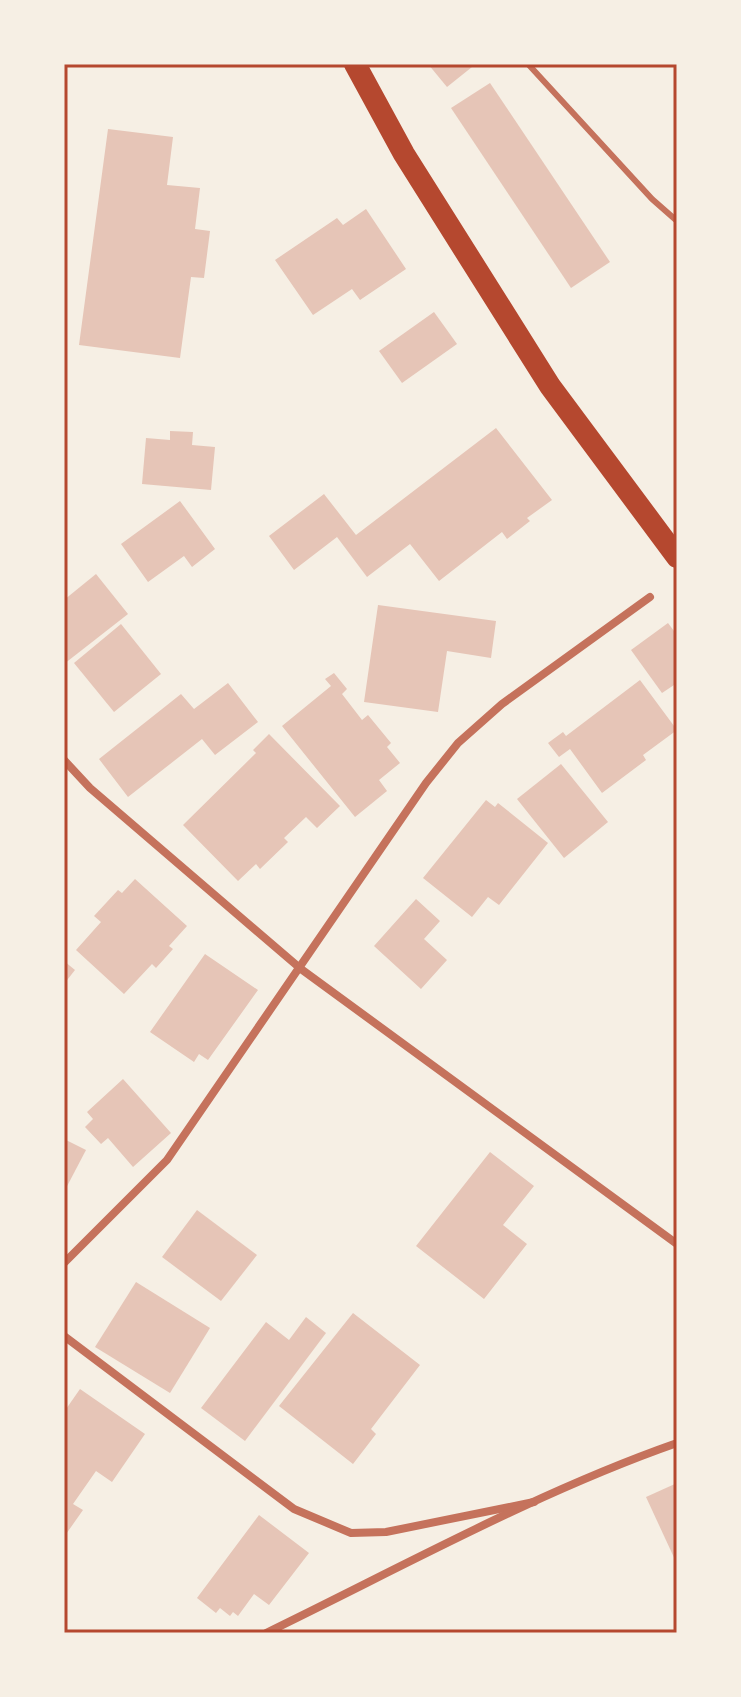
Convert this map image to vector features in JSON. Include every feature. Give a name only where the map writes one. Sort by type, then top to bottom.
[{"type":"highway","points":[[355,64],[404,154],[550,386],[677,557]]},
{"type":"street","points":[[64,1263],[167,1160],[426,783],[458,743],[502,704],[650,597]]},
{"type":"street","points":[[64,760],[90,788],[301,969],[677,1244]]},
{"type":"street","points":[[64,1336],[294,1509],[351,1533],[386,1532],[534,1502]]},
{"type":"street","points":[[266,1633],[534,1502],[622,1462],[677,1443]]},
{"type":"lane","points":[[528,64],[652,199],[677,221]]},
{"type":"building","points":[[428,64],[470,64],[472,67],[447,87]]},
{"type":"building","points":[[490,83],[610,262],[571,288],[451,108]]},
{"type":"building","points":[[108,129],[173,137],[167,185],[200,188],[195,229],[210,231],[204,278],[191,277],[180,358],[79,345]]},
{"type":"building","points":[[366,209],[406,269],[360,300],[352,289],[313,315],[275,260],[337,218],[343,225]]},
{"type":"building","points":[[434,312],[457,344],[402,383],[379,351]]},
{"type":"building","points":[[496,428],[552,500],[527,518],[530,521],[507,539],[502,532],[439,581],[410,544],[367,577],[337,537],[294,570],[269,536],[324,494],[356,535]]},
{"type":"building","points":[[170,431],[193,432],[192,445],[215,447],[211,490],[142,484],[146,438],[170,440]]},
{"type":"building","points":[[180,501],[215,549],[192,567],[184,556],[148,582],[121,544]]},
{"type":"building","points":[[96,574],[128,614],[64,664],[64,600]]},
{"type":"building","points":[[378,605],[496,621],[491,658],[447,651],[438,712],[364,702]]},
{"type":"building","points":[[668,623],[677,635],[677,683],[662,693],[631,650]]},
{"type":"building","points":[[121,624],[161,674],[114,712],[74,663]]},
{"type":"building","points":[[334,673],[347,689],[342,694],[362,720],[368,715],[391,743],[387,747],[400,763],[379,780],[387,791],[355,817],[282,726],[331,686],[325,679]]},
{"type":"building","points":[[640,680],[677,730],[643,755],[646,760],[602,793],[570,749],[559,757],[548,743],[563,732],[566,736]]},
{"type":"building","points":[[228,683],[258,722],[215,755],[202,739],[128,797],[99,759],[181,694],[194,709]]},
{"type":"building","points":[[269,734],[340,806],[317,828],[306,817],[284,838],[288,842],[260,869],[256,864],[238,881],[183,825],[256,753],[253,750]]},
{"type":"building","points":[[561,764],[608,822],[564,858],[517,799]]},
{"type":"building","points":[[486,800],[495,807],[498,803],[548,843],[499,905],[488,897],[472,917],[423,878]]},
{"type":"building","points":[[135,879],[187,926],[169,946],[173,949],[156,968],[152,964],[124,994],[76,950],[101,922],[94,916],[118,890],[122,893]]},
{"type":"building","points":[[416,899],[440,921],[424,939],[447,960],[421,989],[374,946]]},
{"type":"building","points":[[205,954],[258,990],[208,1060],[199,1054],[194,1062],[150,1032]]},
{"type":"building","points":[[64,961],[75,970],[64,984]]},
{"type":"building","points":[[123,1079],[171,1133],[133,1167],[108,1138],[101,1144],[85,1127],[93,1119],[87,1112]]},
{"type":"building","points":[[64,1139],[86,1150],[64,1192]]},
{"type":"building","points":[[490,1152],[534,1186],[503,1225],[527,1244],[484,1299],[416,1246]]},
{"type":"building","points":[[197,1210],[257,1255],[221,1301],[162,1257]]},
{"type":"building","points":[[136,1282],[210,1328],[170,1393],[95,1347]]},
{"type":"building","points":[[353,1313],[420,1365],[371,1429],[376,1434],[353,1464],[279,1406]]},
{"type":"building","points":[[306,1317],[326,1333],[245,1441],[201,1408],[266,1322],[289,1340]]},
{"type":"building","points":[[80,1389],[145,1434],[112,1482],[96,1471],[73,1504],[83,1510],[64,1537],[64,1412]]},
{"type":"building","points":[[677,1483],[677,1564],[646,1497]]},
{"type":"building","points":[[259,1515],[309,1553],[269,1605],[254,1594],[238,1616],[233,1612],[230,1616],[220,1608],[216,1613],[197,1598]]}]
